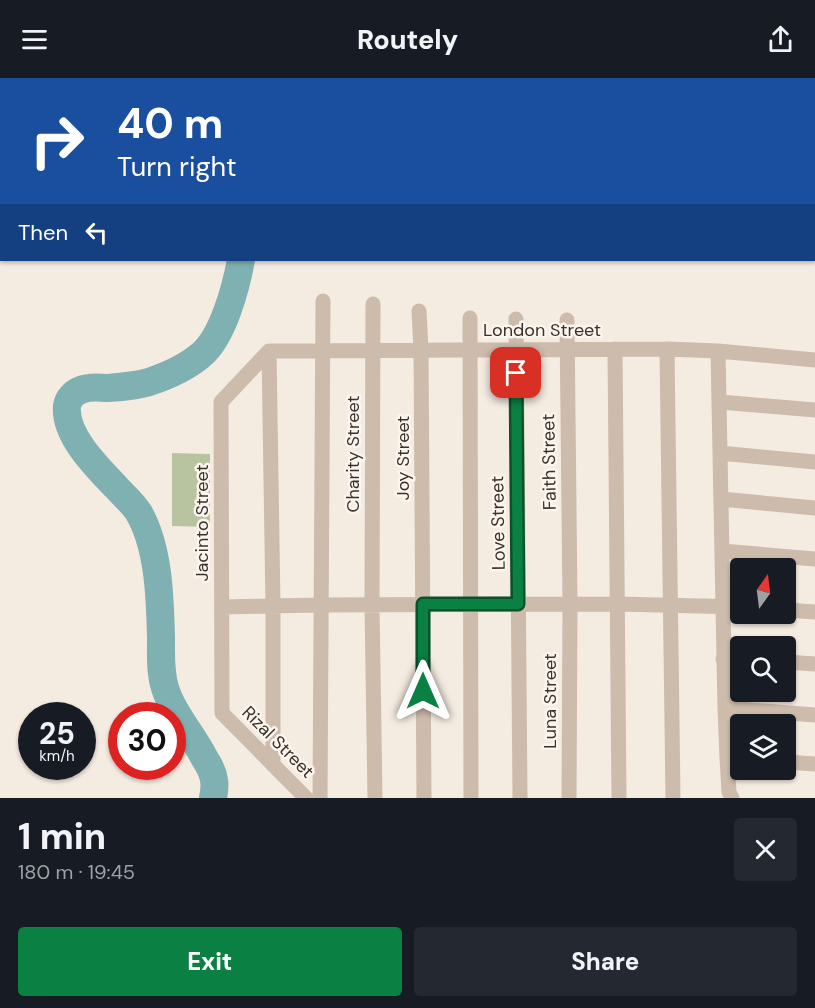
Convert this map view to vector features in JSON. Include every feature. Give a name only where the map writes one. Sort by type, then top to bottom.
[{"type":"street","points":[[320,798],[323,301]]},
{"type":"street","name":"Charity Street","points":[[373,304],[372,605],[375,798]]},
{"type":"street","name":"Joy Street","points":[[419,312],[422,350],[424,798]]},
{"type":"street","points":[[470,318],[471,798]]},
{"type":"street","name":"Love Street","points":[[516,320],[520,798]]},
{"type":"street","name":"Faith Street","points":[[567,320],[570,604]]},
{"type":"street","points":[[615,349],[619,798]]},
{"type":"street","points":[[667,349],[673,798]]},
{"type":"street","name":"London Street","points":[[270,351],[667,349],[815,360]]},
{"type":"street","points":[[270,351],[273,765]]},
{"type":"street","name":"Jacinto Street","points":[[222,713],[221,402],[270,351]]},
{"type":"street","points":[[718,351],[723,659],[725,708],[730,736]]},
{"type":"street","points":[[720,402],[815,410]]},
{"type":"street","points":[[720,453],[815,462]]},
{"type":"street","points":[[721,499],[815,508]]},
{"type":"street","points":[[722,551],[815,559]]},
{"type":"street","points":[[222,608],[423,604],[670,604],[730,606]]},
{"type":"street","name":"Luna Street","points":[[569,798],[570,604]]},
{"type":"street","points":[[796,611],[815,612]]},
{"type":"street","points":[[723,659],[730,659]]},
{"type":"street","points":[[796,663],[815,664]]},
{"type":"street","points":[[725,708],[815,715]]},
{"type":"street","name":"Rizal Street","points":[[222,713],[306,798]]},
{"type":"street","points":[[796,763],[815,764]]},
{"type":"street","points":[[731,780],[729,792],[732,798]]},
{"type":"green space","points":[[172,453],[210,454],[210,527],[172,526]]},
{"type":"waterway","points":[[213,798],[214,782],[211,769],[173,707],[163,682],[157,574],[146,527],[134,506],[83,450],[71,428],[67,417],[67,406],[70,398],[78,391],[88,388],[124,387],[149,382],[176,371],[201,355],[209,347],[222,324],[236,284],[241,261]]},
{"type":"route","points":[[423,691],[423,604],[518,604],[516,373]]}]
